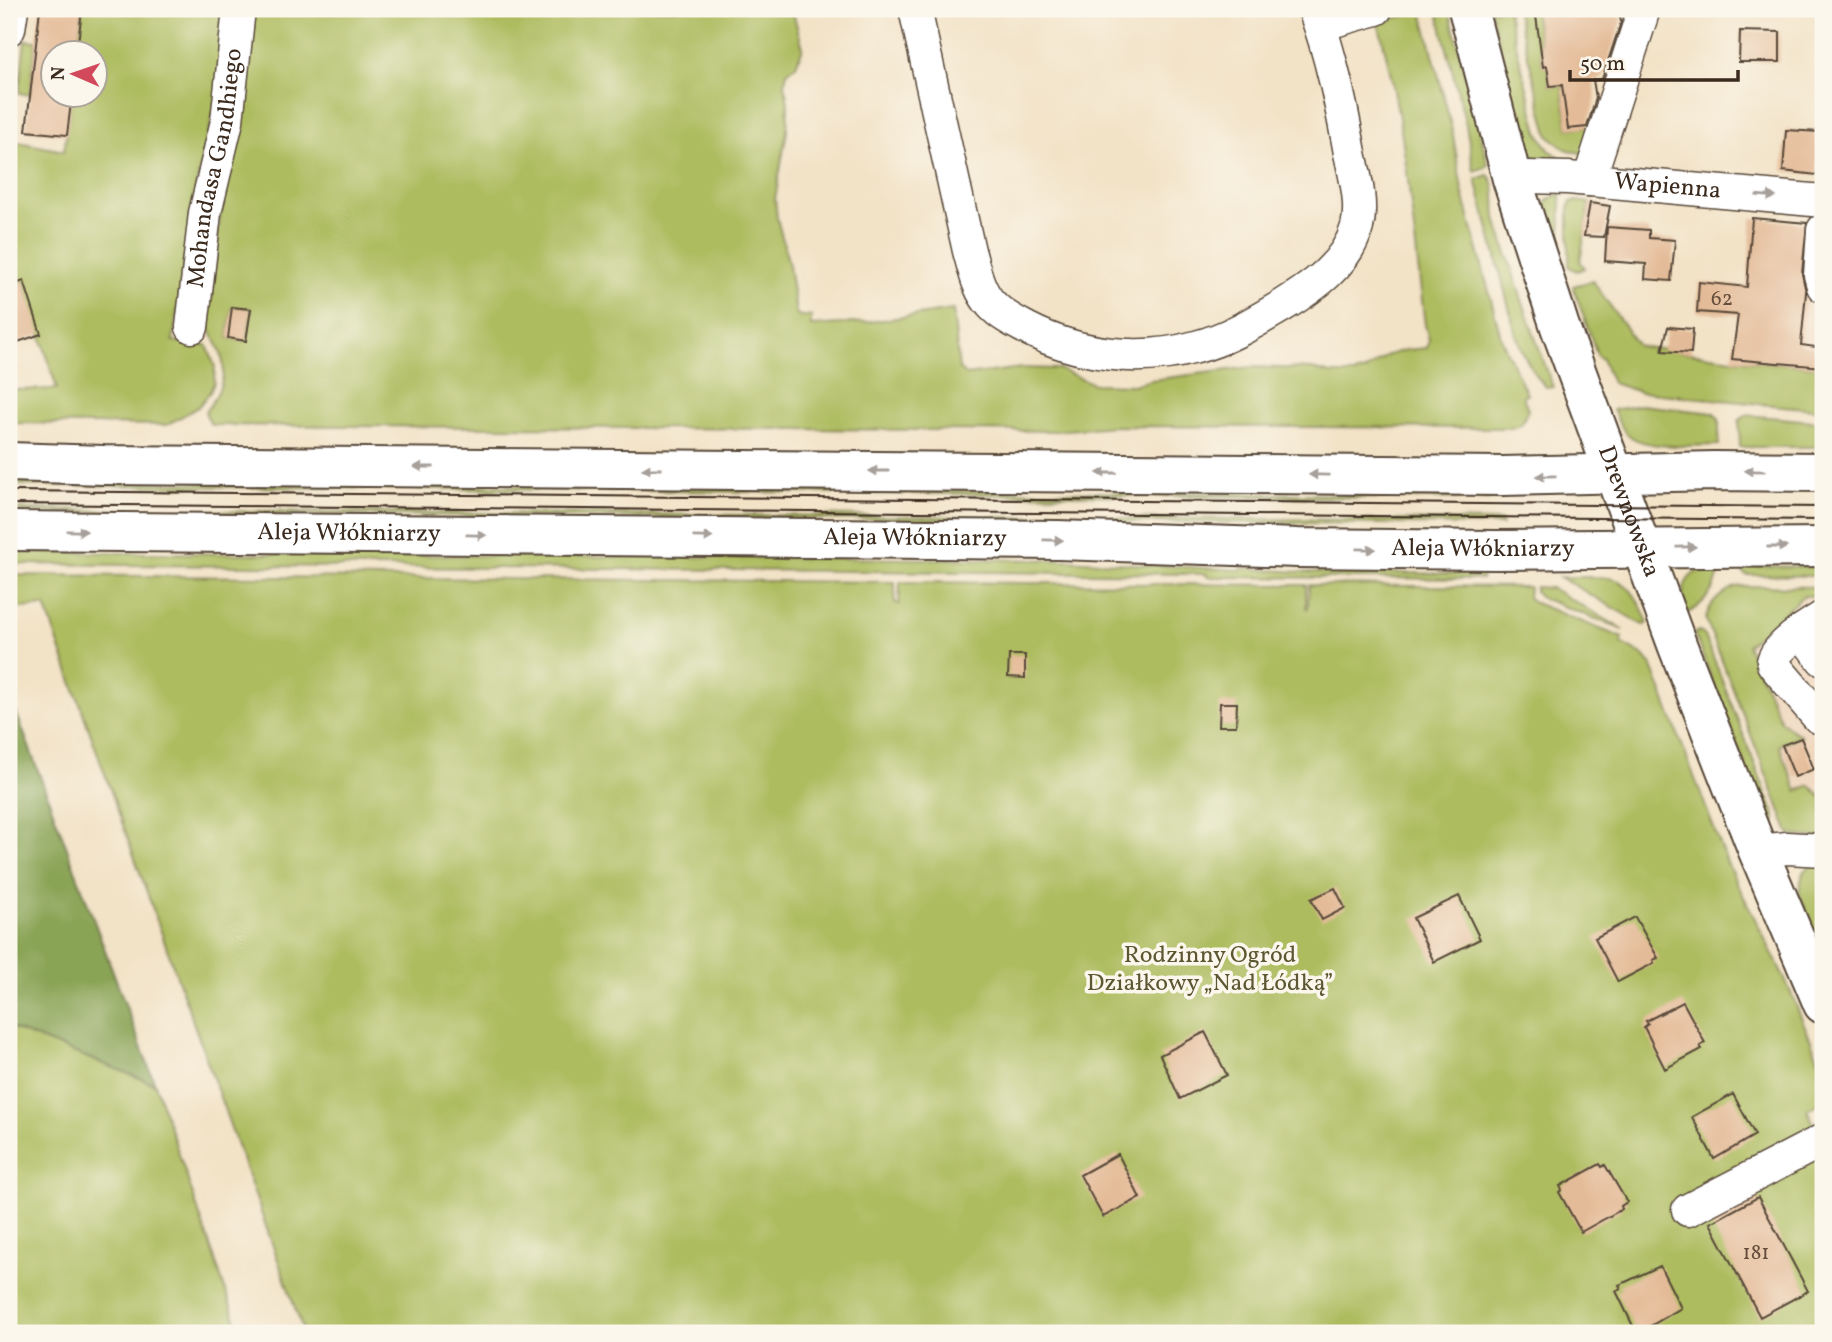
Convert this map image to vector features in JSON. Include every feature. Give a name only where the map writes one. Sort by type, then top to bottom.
[{"type":"main road","name":"Drewnowska","points":[[1468,9],[1512,179],[1542,275],[1614,474],[1758,851],[1823,1004]]},
{"type":"main road","points":[[9,461],[132,465],[1503,476],[1823,472]]},
{"type":"main road","name":"Aleja Włókniarzy","points":[[9,531],[1058,540],[1298,548],[1495,550],[1823,547]]},
{"type":"street","points":[[9,29],[12,9]]},
{"type":"street","name":"Mohandasa Gandhiego","points":[[192,327],[205,213],[227,121],[239,9]]},
{"type":"street","points":[[915,9],[969,251],[978,282],[989,302],[1005,317],[1073,348],[1101,354],[1126,355],[1194,348],[1224,338],[1293,299],[1329,272],[1349,247],[1357,225],[1358,199],[1340,100],[1317,17],[1376,9]]},
{"type":"street","points":[[1589,180],[1644,9]]},
{"type":"street","name":"Wapienna","points":[[1512,179],[1541,177],[1589,180],[1823,201]]},
{"type":"street","points":[[1823,230],[1819,275],[1823,286]]},
{"type":"street","points":[[1811,627],[1804,636],[1823,660]]},
{"type":"street","points":[[1811,627],[1787,650],[1823,694]]},
{"type":"street","points":[[1811,627],[1774,654],[1773,664],[1818,717],[1823,719]]},
{"type":"street","points":[[1758,851],[1787,848],[1823,850]]},
{"type":"street","points":[[1688,1210],[1823,1140]]},
{"type":"shaded area","points":[[1748,274],[1807,280],[1810,301],[1823,296],[1823,367],[1740,360]]},
{"type":"shaded area","points":[[1735,587],[1823,587],[1823,837],[1786,833],[1706,620]]},
{"type":"green space","points":[[82,9],[228,9],[218,94],[195,190],[173,341],[207,345],[215,367],[214,383],[198,407],[167,425],[9,423],[9,390],[57,389],[24,282],[9,286],[9,135],[18,142],[64,151],[70,108],[108,108],[108,38],[79,38]]},
{"type":"green space","points":[[252,9],[792,9],[803,48],[796,65],[787,72],[787,131],[775,199],[796,313],[800,316],[811,316],[811,326],[869,322],[953,310],[959,369],[966,375],[1022,368],[1059,369],[1094,384],[1133,385],[1151,380],[1252,367],[1312,369],[1331,374],[1354,374],[1365,371],[1388,355],[1427,348],[1429,340],[1402,135],[1378,23],[1422,11],[1452,129],[1462,190],[1502,341],[1527,394],[1523,396],[1528,410],[1521,425],[1511,428],[1114,426],[1056,431],[211,425],[205,412],[220,388],[223,371],[221,353],[209,328],[212,285],[221,206]],"holes":[[[232,307],[251,309],[246,341],[228,338]]]},
{"type":"green space","points":[[1437,9],[1449,9],[1488,164],[1474,171],[1466,125]]},
{"type":"green space","points":[[1490,9],[1507,9],[1538,132],[1549,150],[1560,157],[1561,162],[1539,159],[1524,144]]},
{"type":"green space","points":[[1516,9],[1534,9],[1543,66],[1547,66],[1550,86],[1562,85],[1568,129],[1600,125],[1591,154],[1567,149],[1548,134]]},
{"type":"green space","points":[[25,40],[36,41],[30,95],[19,93]]},
{"type":"green space","points":[[1488,175],[1495,191],[1497,222],[1553,387],[1546,387],[1536,375],[1516,335],[1476,179]]},
{"type":"green space","points":[[1561,194],[1560,270],[1543,213],[1546,202]]},
{"type":"green space","points":[[1571,202],[1590,203],[1580,261],[1585,268],[1577,271],[1569,267],[1569,206]]},
{"type":"green space","points":[[1593,281],[1638,346],[1740,360],[1823,367],[1823,410],[1640,392],[1612,383],[1602,359],[1598,357],[1573,286]]},
{"type":"green space","points":[[1640,405],[1714,413],[1719,419],[1719,445],[1650,444],[1631,437],[1622,428],[1613,410]]},
{"type":"green space","points":[[1746,415],[1823,422],[1823,447],[1740,447],[1739,421]]},
{"type":"green space","points":[[9,481],[1502,496],[1502,499],[9,485]]},
{"type":"green space","points":[[9,509],[1502,521],[1502,525],[9,512]]},
{"type":"green space","points":[[9,552],[1066,560],[1299,572],[1482,574],[1482,579],[1207,577],[1207,574],[9,564]]},
{"type":"green space","points":[[1720,566],[1717,581],[1709,594],[1699,606],[1686,614],[1683,594],[1688,580],[1700,570]]},
{"type":"green space","points":[[1742,566],[1823,567],[1823,576],[1747,575],[1744,574]]},
{"type":"green space","name":"Rodzinny Ogród Działkowy „Nad Łódką”","points":[[9,575],[895,582],[895,603],[899,604],[900,582],[1306,585],[1308,609],[1309,585],[1529,587],[1528,597],[1532,602],[1623,638],[1621,643],[1642,655],[1651,664],[1728,865],[1786,981],[1823,1070],[1823,1101],[1807,1110],[1823,1141],[1823,1333],[304,1333],[45,606],[9,609]]},
{"type":"green space","points":[[1560,577],[1606,577],[1616,580],[1633,593],[1648,623],[1643,625]]},
{"type":"green space","points":[[1741,586],[1823,587],[1823,596],[1803,596],[1747,645],[1781,721],[1801,735],[1779,745],[1797,791],[1810,785],[1823,799],[1823,838],[1790,835],[1706,620],[1710,608],[1718,598]]},
{"type":"green space","points":[[1535,587],[1551,588],[1624,630],[1539,597]]},
{"type":"green space","points":[[1699,631],[1705,636],[1775,816],[1775,825],[1767,819],[1761,808],[1694,633]]},
{"type":"green space","points":[[9,693],[155,1084],[9,1027]]},
{"type":"green space","points":[[1812,864],[1823,864],[1823,955],[1799,892],[1803,872]]},
{"type":"green space","points":[[9,1027],[155,1084],[240,1333],[9,1333]]},
{"type":"building","points":[[40,9],[82,9],[79,38],[38,38],[38,108],[70,108],[67,135],[26,131]]},
{"type":"building","points":[[1535,9],[1619,9],[1621,22],[1602,79],[1593,80],[1596,98],[1587,127],[1568,129],[1562,85],[1550,86],[1547,66],[1543,67]]},
{"type":"building","points":[[1740,31],[1780,32],[1780,62],[1739,62]]},
{"type":"building","points":[[1786,130],[1820,132],[1817,175],[1783,171]]},
{"type":"building","points":[[1590,203],[1610,206],[1604,237],[1584,236]]},
{"type":"building","points":[[1752,218],[1807,223],[1802,274],[1806,292],[1801,345],[1823,348],[1823,367],[1732,359],[1738,315],[1697,312],[1699,282],[1747,287]]},
{"type":"building","points":[[1607,227],[1649,230],[1649,238],[1675,240],[1671,281],[1645,279],[1646,264],[1605,261]]},
{"type":"building","points":[[24,281],[41,334],[15,343],[9,323],[9,286]]},
{"type":"building","points":[[232,307],[251,309],[246,341],[228,338]]},
{"type":"building","points":[[1668,327],[1693,329],[1691,353],[1662,351]]},
{"type":"building","points":[[1009,655],[1025,655],[1025,678],[1008,677]]},
{"type":"building","points":[[1220,703],[1237,703],[1236,726],[1219,726]]},
{"type":"building","points":[[1801,738],[1814,769],[1795,777],[1782,745]]},
{"type":"building","points":[[1335,888],[1345,908],[1322,920],[1311,899]]},
{"type":"building","points":[[1459,896],[1480,939],[1434,962],[1413,918]]},
{"type":"building","points":[[1635,917],[1658,958],[1653,960],[1654,963],[1618,982],[1595,938]]},
{"type":"building","points":[[1683,1002],[1705,1043],[1700,1046],[1702,1049],[1665,1069],[1644,1027],[1648,1024],[1646,1021]]},
{"type":"building","points":[[1205,1032],[1227,1075],[1180,1099],[1160,1055]]},
{"type":"building","points":[[1733,1094],[1755,1135],[1714,1159],[1692,1117]]},
{"type":"building","points":[[1118,1154],[1140,1198],[1103,1217],[1080,1175]]},
{"type":"building","points":[[1600,1164],[1602,1167],[1605,1165],[1627,1202],[1621,1206],[1622,1209],[1581,1232],[1559,1192],[1562,1190],[1560,1186]]},
{"type":"building","points":[[1758,1197],[1808,1291],[1760,1317],[1710,1223]]},
{"type":"building","points":[[1660,1266],[1681,1308],[1640,1332],[1639,1329],[1635,1330],[1616,1291],[1621,1289],[1619,1285]]},
{"type":"tram line","points":[[9,491],[1823,507]]},
{"type":"tram line","points":[[9,504],[1823,520]]}]
